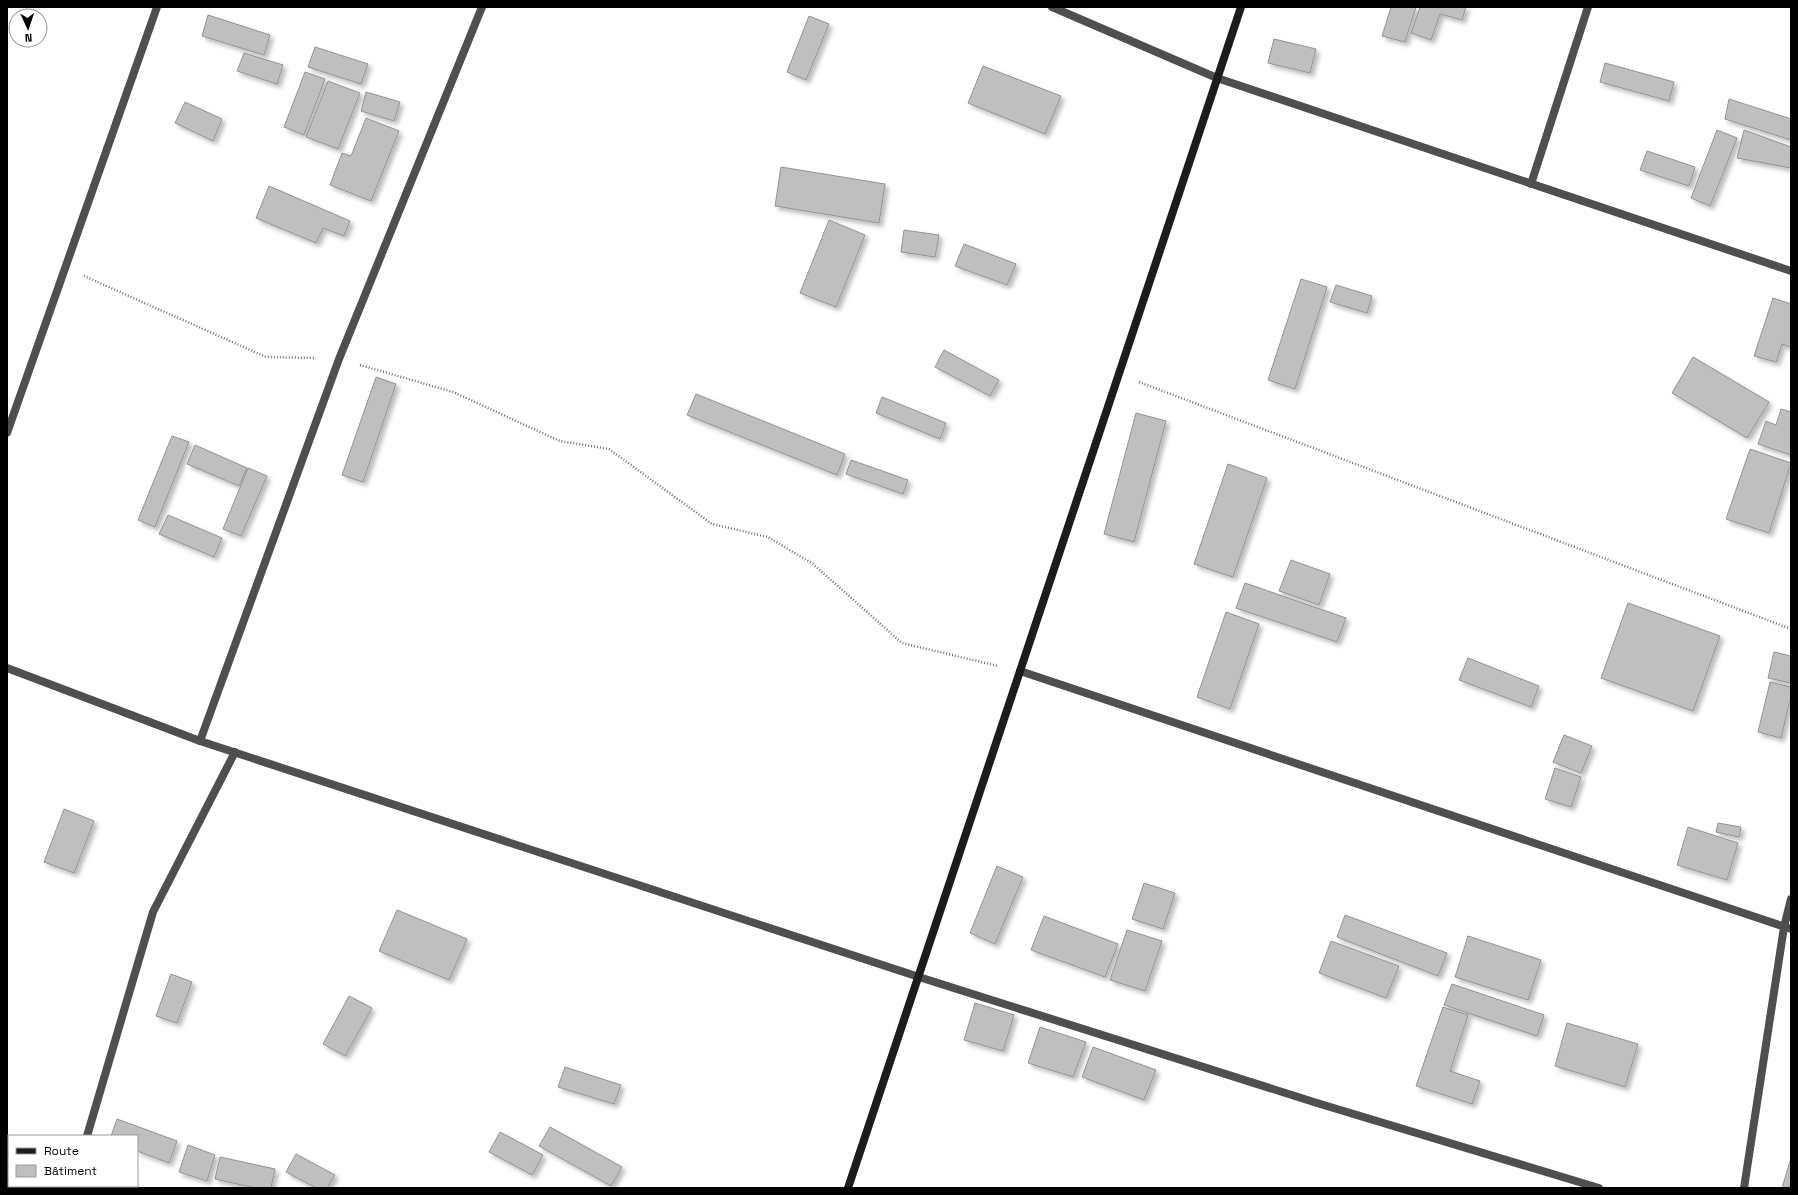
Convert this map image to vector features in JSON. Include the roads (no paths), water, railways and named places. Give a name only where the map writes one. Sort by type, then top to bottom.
[{"type":"street","points":[[7,433],[157,7]]},
{"type":"street","points":[[200,741],[339,359],[482,7]]},
{"type":"street","points":[[1052,7],[1217,78],[1791,271]]},
{"type":"street","points":[[848,1188],[1241,7]]},
{"type":"street","points":[[1531,184],[1588,7]]},
{"type":"street","points":[[7,668],[200,741],[919,977],[1317,1103],[1599,1188]]},
{"type":"street","points":[[1020,672],[1788,928]]},
{"type":"street","points":[[87,1135],[153,912],[235,752]]},
{"type":"street","points":[[1744,1188],[1788,928],[1791,900]]}]
